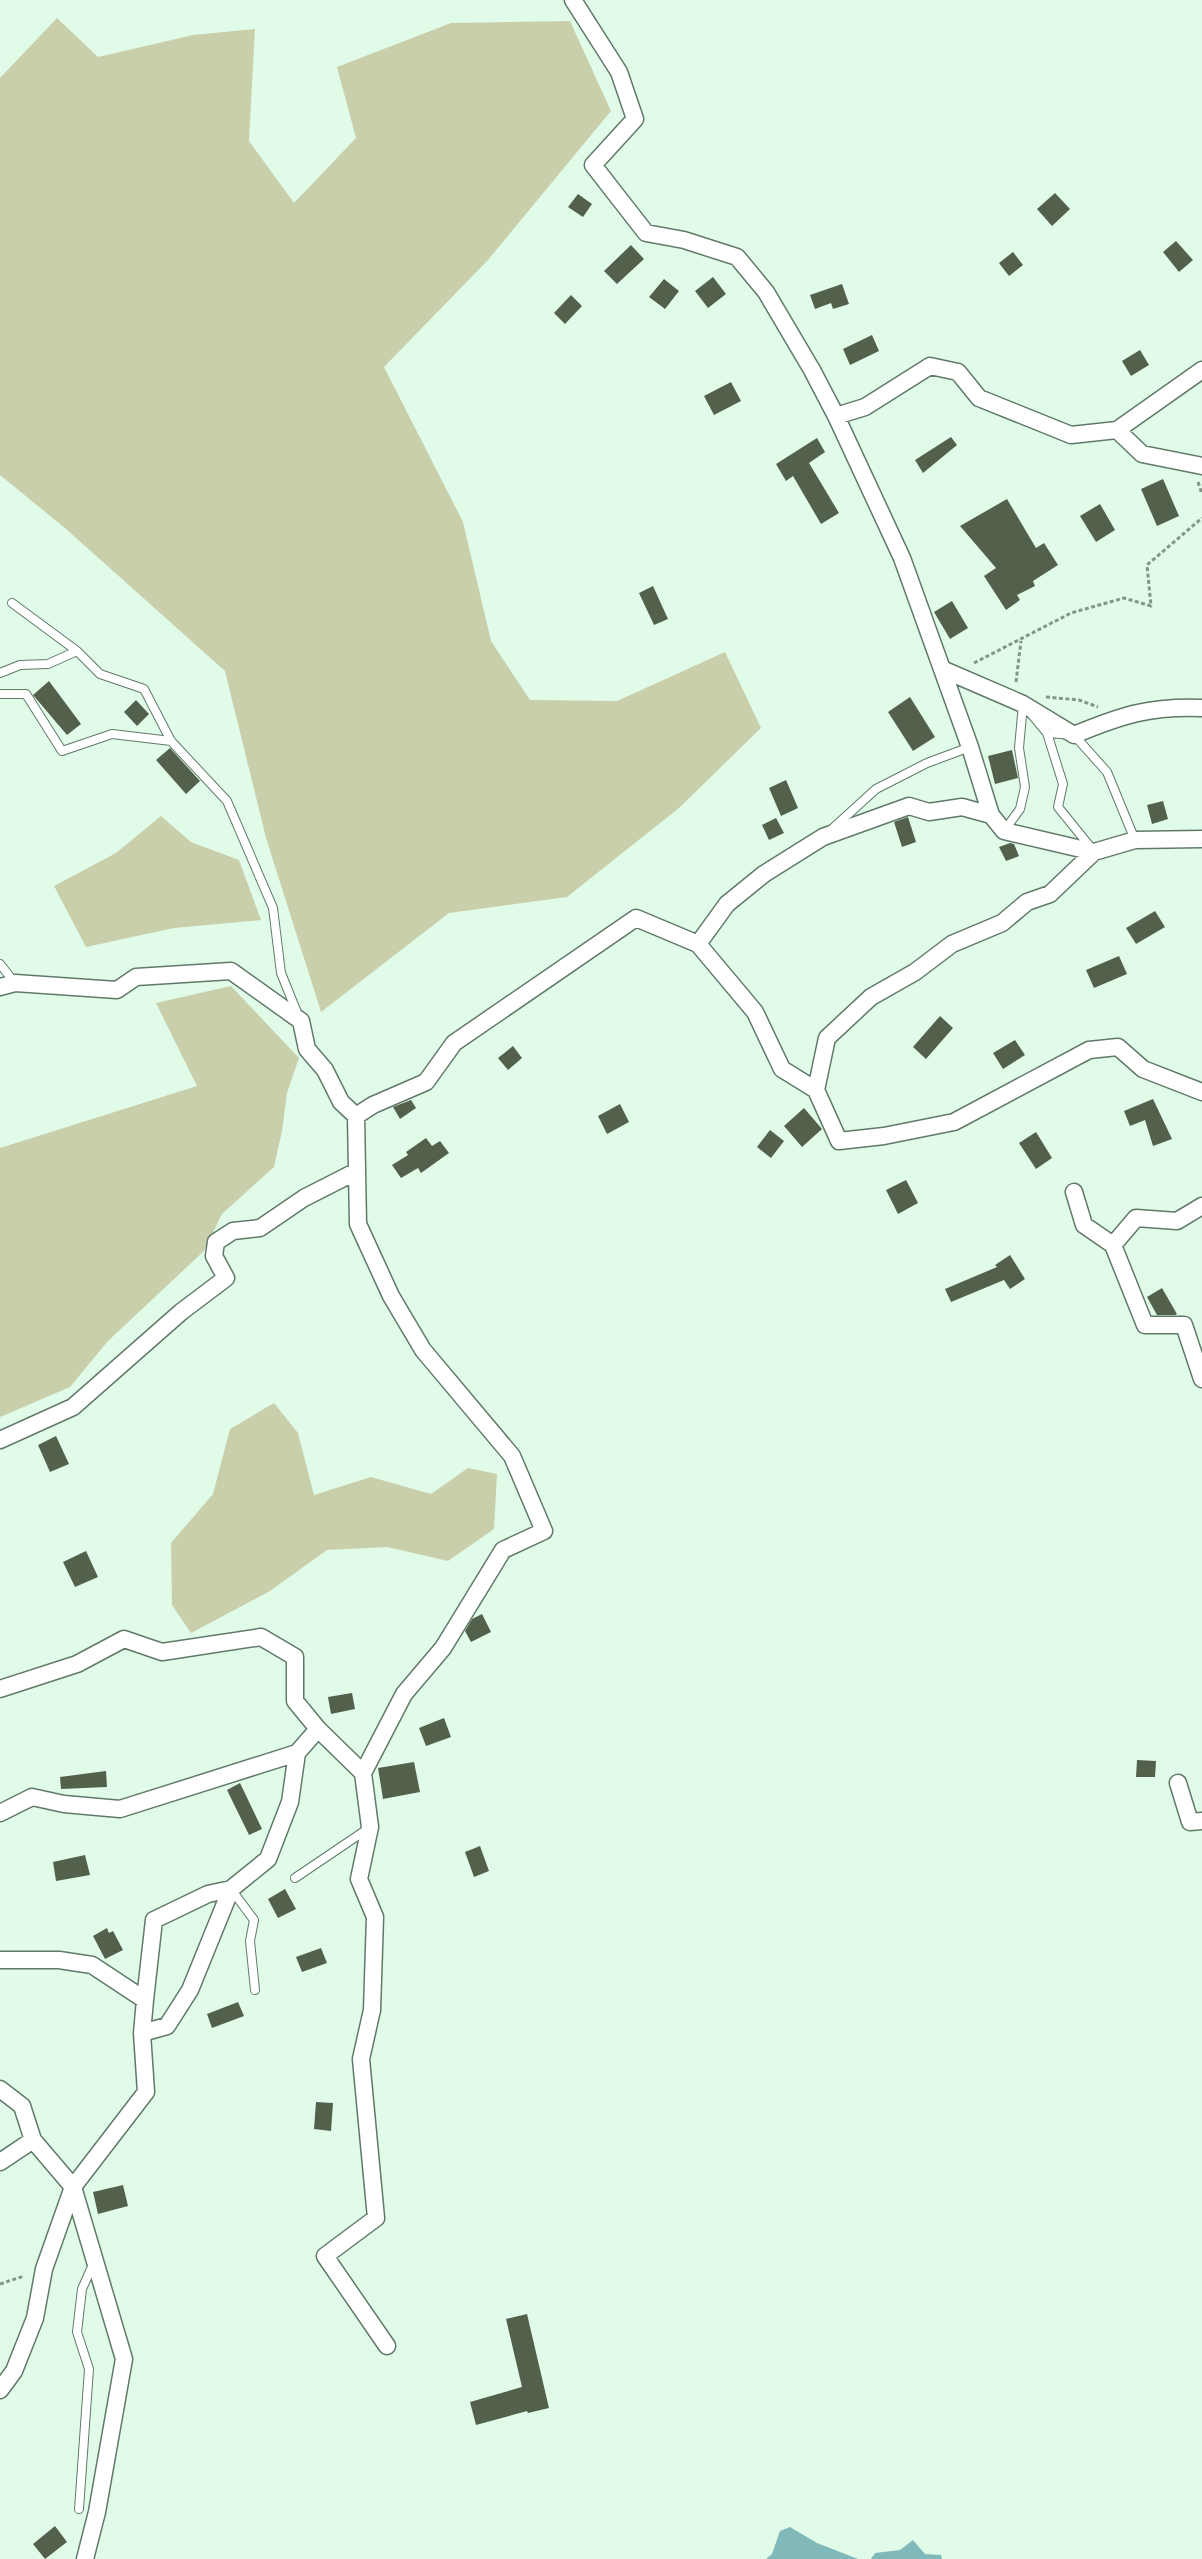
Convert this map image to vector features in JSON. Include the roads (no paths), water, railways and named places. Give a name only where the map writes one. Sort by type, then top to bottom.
[{"type":"street","points":[[573,0],[619,72],[635,119],[593,165],[646,233],[684,240],[737,257],[766,292],[836,416],[902,558],[970,747],[991,815],[1004,830],[1094,852]]},
{"type":"street","points":[[836,416],[865,407],[930,366],[958,372],[979,398],[1071,435],[1117,430],[1202,370]]},
{"type":"street","points":[[1117,430],[1142,454],[1202,466]]},
{"type":"street","points":[[942,669],[1023,704],[1074,735],[1120,716],[1169,707],[1202,708]]},
{"type":"street","points":[[698,944],[727,904],[764,874],[823,837],[909,806],[929,812],[962,807],[991,815]]},
{"type":"street","points":[[816,1090],[827,1038],[871,997],[915,972],[952,944],[1002,923],[1026,902],[1050,894],[1094,852],[1135,840],[1202,839]]},
{"type":"street","points":[[356,1116],[374,1105],[426,1082],[454,1043],[636,918],[698,944],[755,1012],[782,1068],[816,1090],[838,1141],[884,1136],[954,1122],[1089,1050],[1118,1047],[1143,1068],[1202,1092]]},
{"type":"street","points":[[7,985],[117,990],[136,977],[231,971],[301,1021],[307,1049],[326,1070],[341,1102],[356,1116],[358,1224],[391,1296],[423,1350],[512,1456],[544,1531],[504,1550],[443,1648],[404,1694],[363,1773],[370,1827],[359,1879],[375,1917],[372,2010],[361,2059],[376,2218],[325,2256],[387,2346]]},
{"type":"street","points":[[0,1440],[73,1407],[181,1312],[226,1278],[214,1256],[216,1242],[233,1231],[260,1228],[304,1198],[357,1170]]},
{"type":"street","points":[[1074,1192],[1084,1225],[1113,1244],[1145,1325],[1184,1325],[1202,1380]]},
{"type":"street","points":[[1113,1244],[1136,1218],[1177,1221],[1202,1206]]},
{"type":"street","points":[[0,1689],[77,1664],[124,1639],[162,1652],[261,1637],[295,1657],[295,1701],[318,1729],[363,1773]]},
{"type":"street","points":[[0,1813],[32,1797],[64,1804],[120,1809],[297,1753],[318,1729]]},
{"type":"street","points":[[0,2390],[14,2371],[35,2318],[44,2269],[73,2187],[146,2092],[142,2033],[154,1920],[208,1894],[231,1889],[268,1859],[290,1802],[297,1753]]},
{"type":"street","points":[[1178,1783],[1190,1822],[1202,1821]]},
{"type":"street","points":[[142,2033],[167,2026],[190,1990],[231,1889]]},
{"type":"street","points":[[0,1960],[59,1960],[92,1965],[146,2000]]},
{"type":"street","points":[[0,2089],[22,2106],[33,2140],[73,2187],[124,2359],[97,2512],[85,2559]]},
{"type":"street","points":[[0,2162],[33,2140]]},
{"type":"lane","points":[[12,603],[76,651],[100,674],[144,688],[171,741],[227,801],[272,908],[281,973],[301,1021]]},
{"type":"lane","points":[[0,673],[20,665],[48,664],[76,651]]},
{"type":"lane","points":[[0,694],[26,694],[62,751],[112,734],[171,741]]},
{"type":"lane","points":[[1023,704],[1047,733],[1063,784],[1058,807],[1094,852]]},
{"type":"lane","points":[[1004,830],[1020,810],[1025,787],[1019,748],[1023,704]]},
{"type":"lane","points":[[1047,733],[1074,735],[1107,772],[1135,840]]},
{"type":"lane","points":[[823,837],[876,789],[927,763],[970,747]]},
{"type":"lane","points":[[0,964],[7,985]]},
{"type":"lane","points":[[295,1878],[370,1827]]},
{"type":"lane","points":[[231,1889],[254,1920],[250,1942],[255,1990]]},
{"type":"lane","points":[[79,2509],[88,2369],[77,2332],[82,2289],[94,2260]]},
{"type":"water","points":[[790,2527],[817,2543],[858,2559],[766,2559],[772,2554],[780,2531]]},
{"type":"water","points":[[913,2540],[925,2554],[941,2555],[942,2559],[871,2559],[875,2553],[900,2550]]}]
